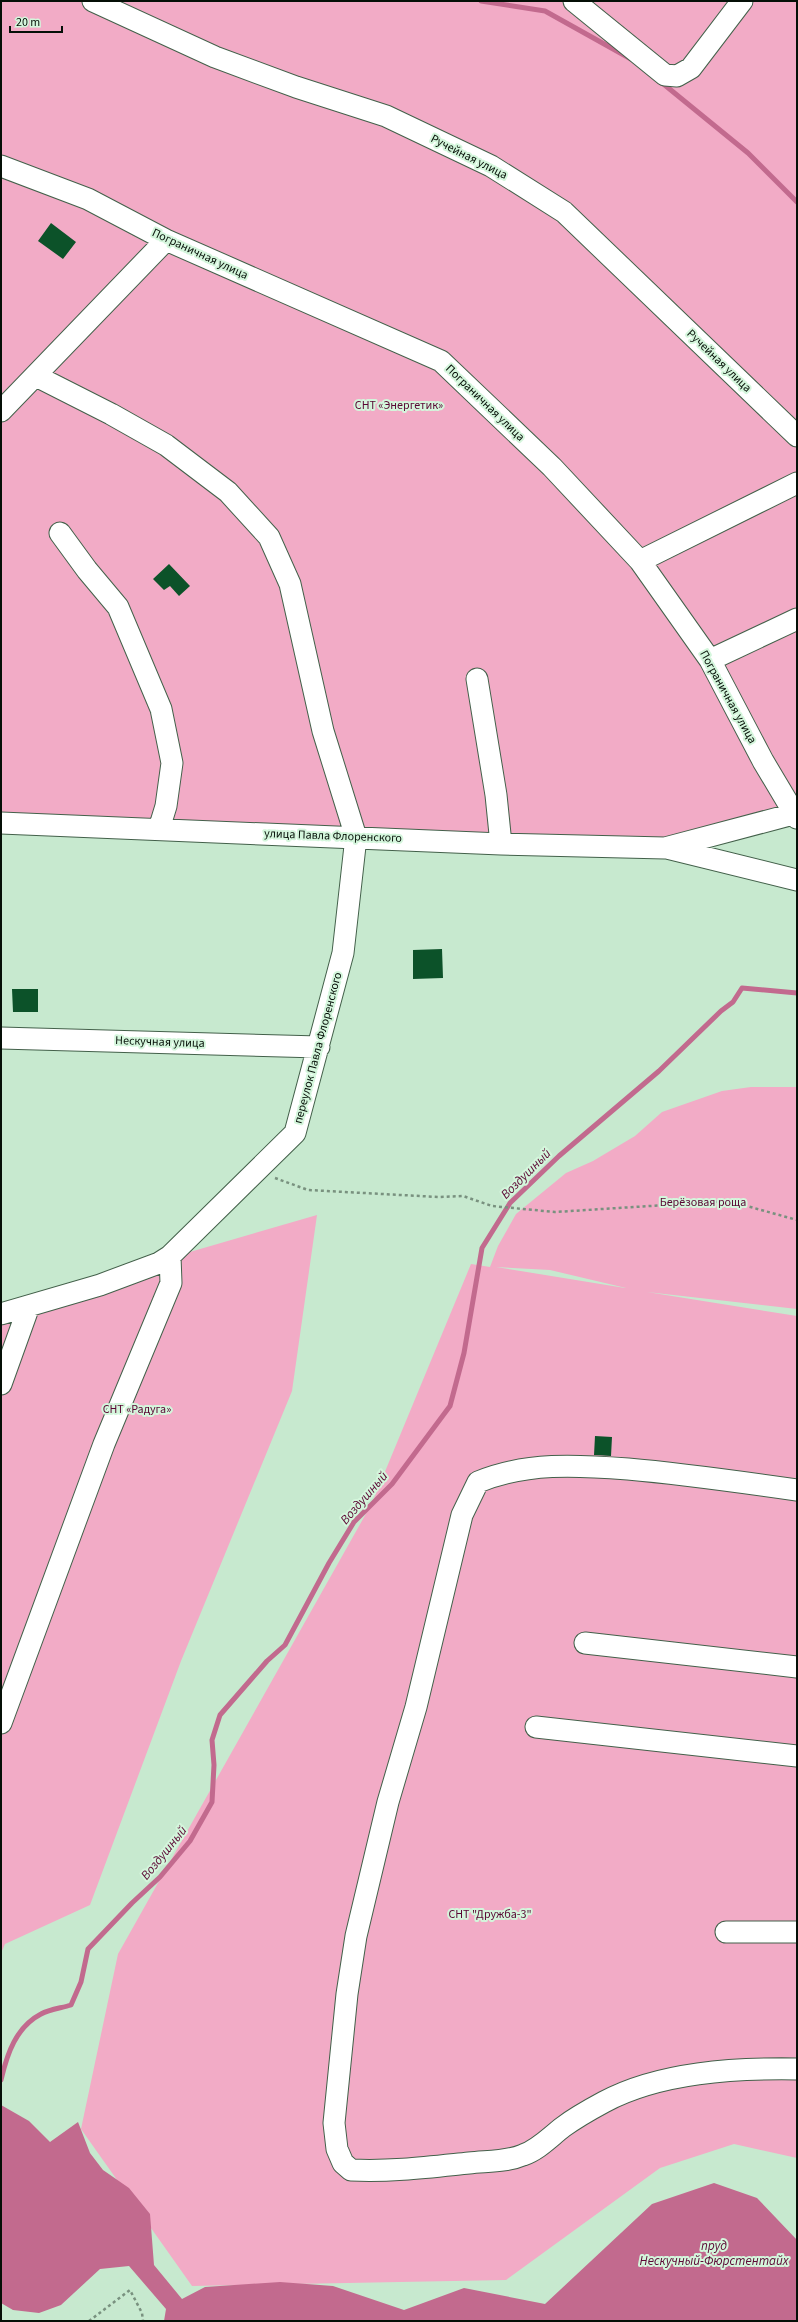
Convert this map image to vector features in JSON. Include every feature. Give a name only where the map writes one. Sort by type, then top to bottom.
[{"type":"street","name":"Ручейная улица","points":[[93,1],[215,57],[296,87],[386,116],[491,166],[564,212],[797,436]]},
{"type":"street","points":[[574,1],[665,75],[676,76],[691,68],[742,1]]},
{"type":"street","name":"Пограничная улица","points":[[1,166],[88,199],[166,240],[441,361],[552,467],[640,562],[710,660],[763,761],[796,815]]},
{"type":"street","points":[[1,411],[166,240]]},
{"type":"street","points":[[36,376],[111,414],[166,445],[228,492],[269,537],[290,584],[323,731],[356,837]]},
{"type":"street","points":[[640,562],[797,483]]},
{"type":"street","points":[[60,533],[87,570],[118,607],[161,709],[172,763],[166,806],[159,829]]},
{"type":"street","points":[[710,660],[797,619]]},
{"type":"street","points":[[477,679],[496,795],[501,844]]},
{"type":"street","name":"улица Павла Флоренского","points":[[665,848],[796,815]]},
{"type":"street","name":"улица Павла Флоренского","points":[[1,823],[501,844],[665,848],[797,880]]},
{"type":"street","name":"переулок Павла Флоренского","points":[[1,1314],[100,1285],[159,1263],[170,1256],[295,1133],[343,953],[356,837]]},
{"type":"street","name":"Нескучная улица","points":[[1,1038],[319,1047]]},
{"type":"street","points":[[1,1723],[107,1437],[171,1283],[170,1256]]},
{"type":"street","points":[[1,1384],[29,1306]]},
{"type":"street","points":[[797,1490],[682,1473],[588,1466],[528,1467],[498,1473],[478,1482],[462,1514],[416,1707],[388,1802],[356,1936],[335,2116],[337,2149],[343,2163],[351,2170],[421,2168],[502,2160],[523,2155],[540,2146],[564,2126],[605,2102],[632,2091],[683,2076],[755,2068],[797,2069]]},
{"type":"street","points":[[585,1643],[797,1667]]},
{"type":"street","points":[[536,1727],[797,1756]]},
{"type":"street","points":[[726,1932],[797,1932]]},
{"type":"path","points":[[262,1165],[272,1177],[308,1190],[416,1196],[462,1196],[492,1206],[567,1212],[729,1202],[797,1220]]},
{"type":"path","points":[[89,2321],[130,2290],[142,2314],[143,2321]]},
{"type":"green space","name":"СНТ «Энергетик»","points":[[1,1],[797,1],[797,809],[656,844],[1,824]]},
{"type":"green space","name":"СНТ \"Дружба-3\"","points":[[751,1087],[797,1087],[797,1309],[647,1292],[797,1316],[797,2158],[734,2144],[660,2168],[506,2280],[192,2286],[81,2129],[118,1954],[372,1503],[471,1264],[490,1267],[498,1246],[516,1214],[566,1173],[593,1161],[635,1136],[662,1112],[722,1091]],"holes":[[[496,1267],[550,1270],[626,1288]]]},
{"type":"green space","name":"СНТ «Радуга»","points":[[317,1215],[292,1391],[181,1661],[90,1905],[5,1944],[1,1953],[1,1307]]},
{"type":"water","name":"пруд Нескучный-Фюрстентайх","points":[[1,2105],[29,2121],[50,2142],[78,2122],[90,2153],[103,2170],[129,2188],[150,2214],[154,2265],[182,2299],[205,2287],[280,2282],[333,2286],[404,2310],[464,2288],[545,2304],[652,2204],[714,2183],[757,2198],[797,2240],[797,2321],[164,2321],[166,2309],[129,2266],[100,2269],[61,2305],[39,2313],[13,2310],[1,2303]]},
{"type":"building","points":[[51,223],[76,242],[63,259],[38,241]]},
{"type":"building","points":[[169,564],[190,586],[179,596],[170,586],[164,590],[153,579]]},
{"type":"building","points":[[442,949],[443,978],[413,979],[413,950]]},
{"type":"building","points":[[12,989],[38,989],[38,1012],[13,1012]]},
{"type":"building","points":[[595,1436],[612,1437],[611,1456],[594,1455]]},
{"type":"waterway","points":[[481,1],[545,11],[631,59]]},
{"type":"waterway","points":[[661,82],[748,153],[797,202]]},
{"type":"waterway","name":"Воздушный","points":[[1,2080],[10,2051],[14,2042],[25,2026],[45,2012],[71,2005],[81,1982],[88,1949],[132,1903],[160,1877],[190,1841],[212,1802],[214,1765],[212,1740],[220,1715],[267,1661],[285,1645],[329,1563],[354,1522],[392,1484],[450,1406],[464,1353],[482,1248],[510,1203],[559,1156],[659,1071],[721,1011],[733,1002],[742,988],[797,993]]},
{"type":"park label","name":"Берёзовая роща","points":[[703,1202]]}]
